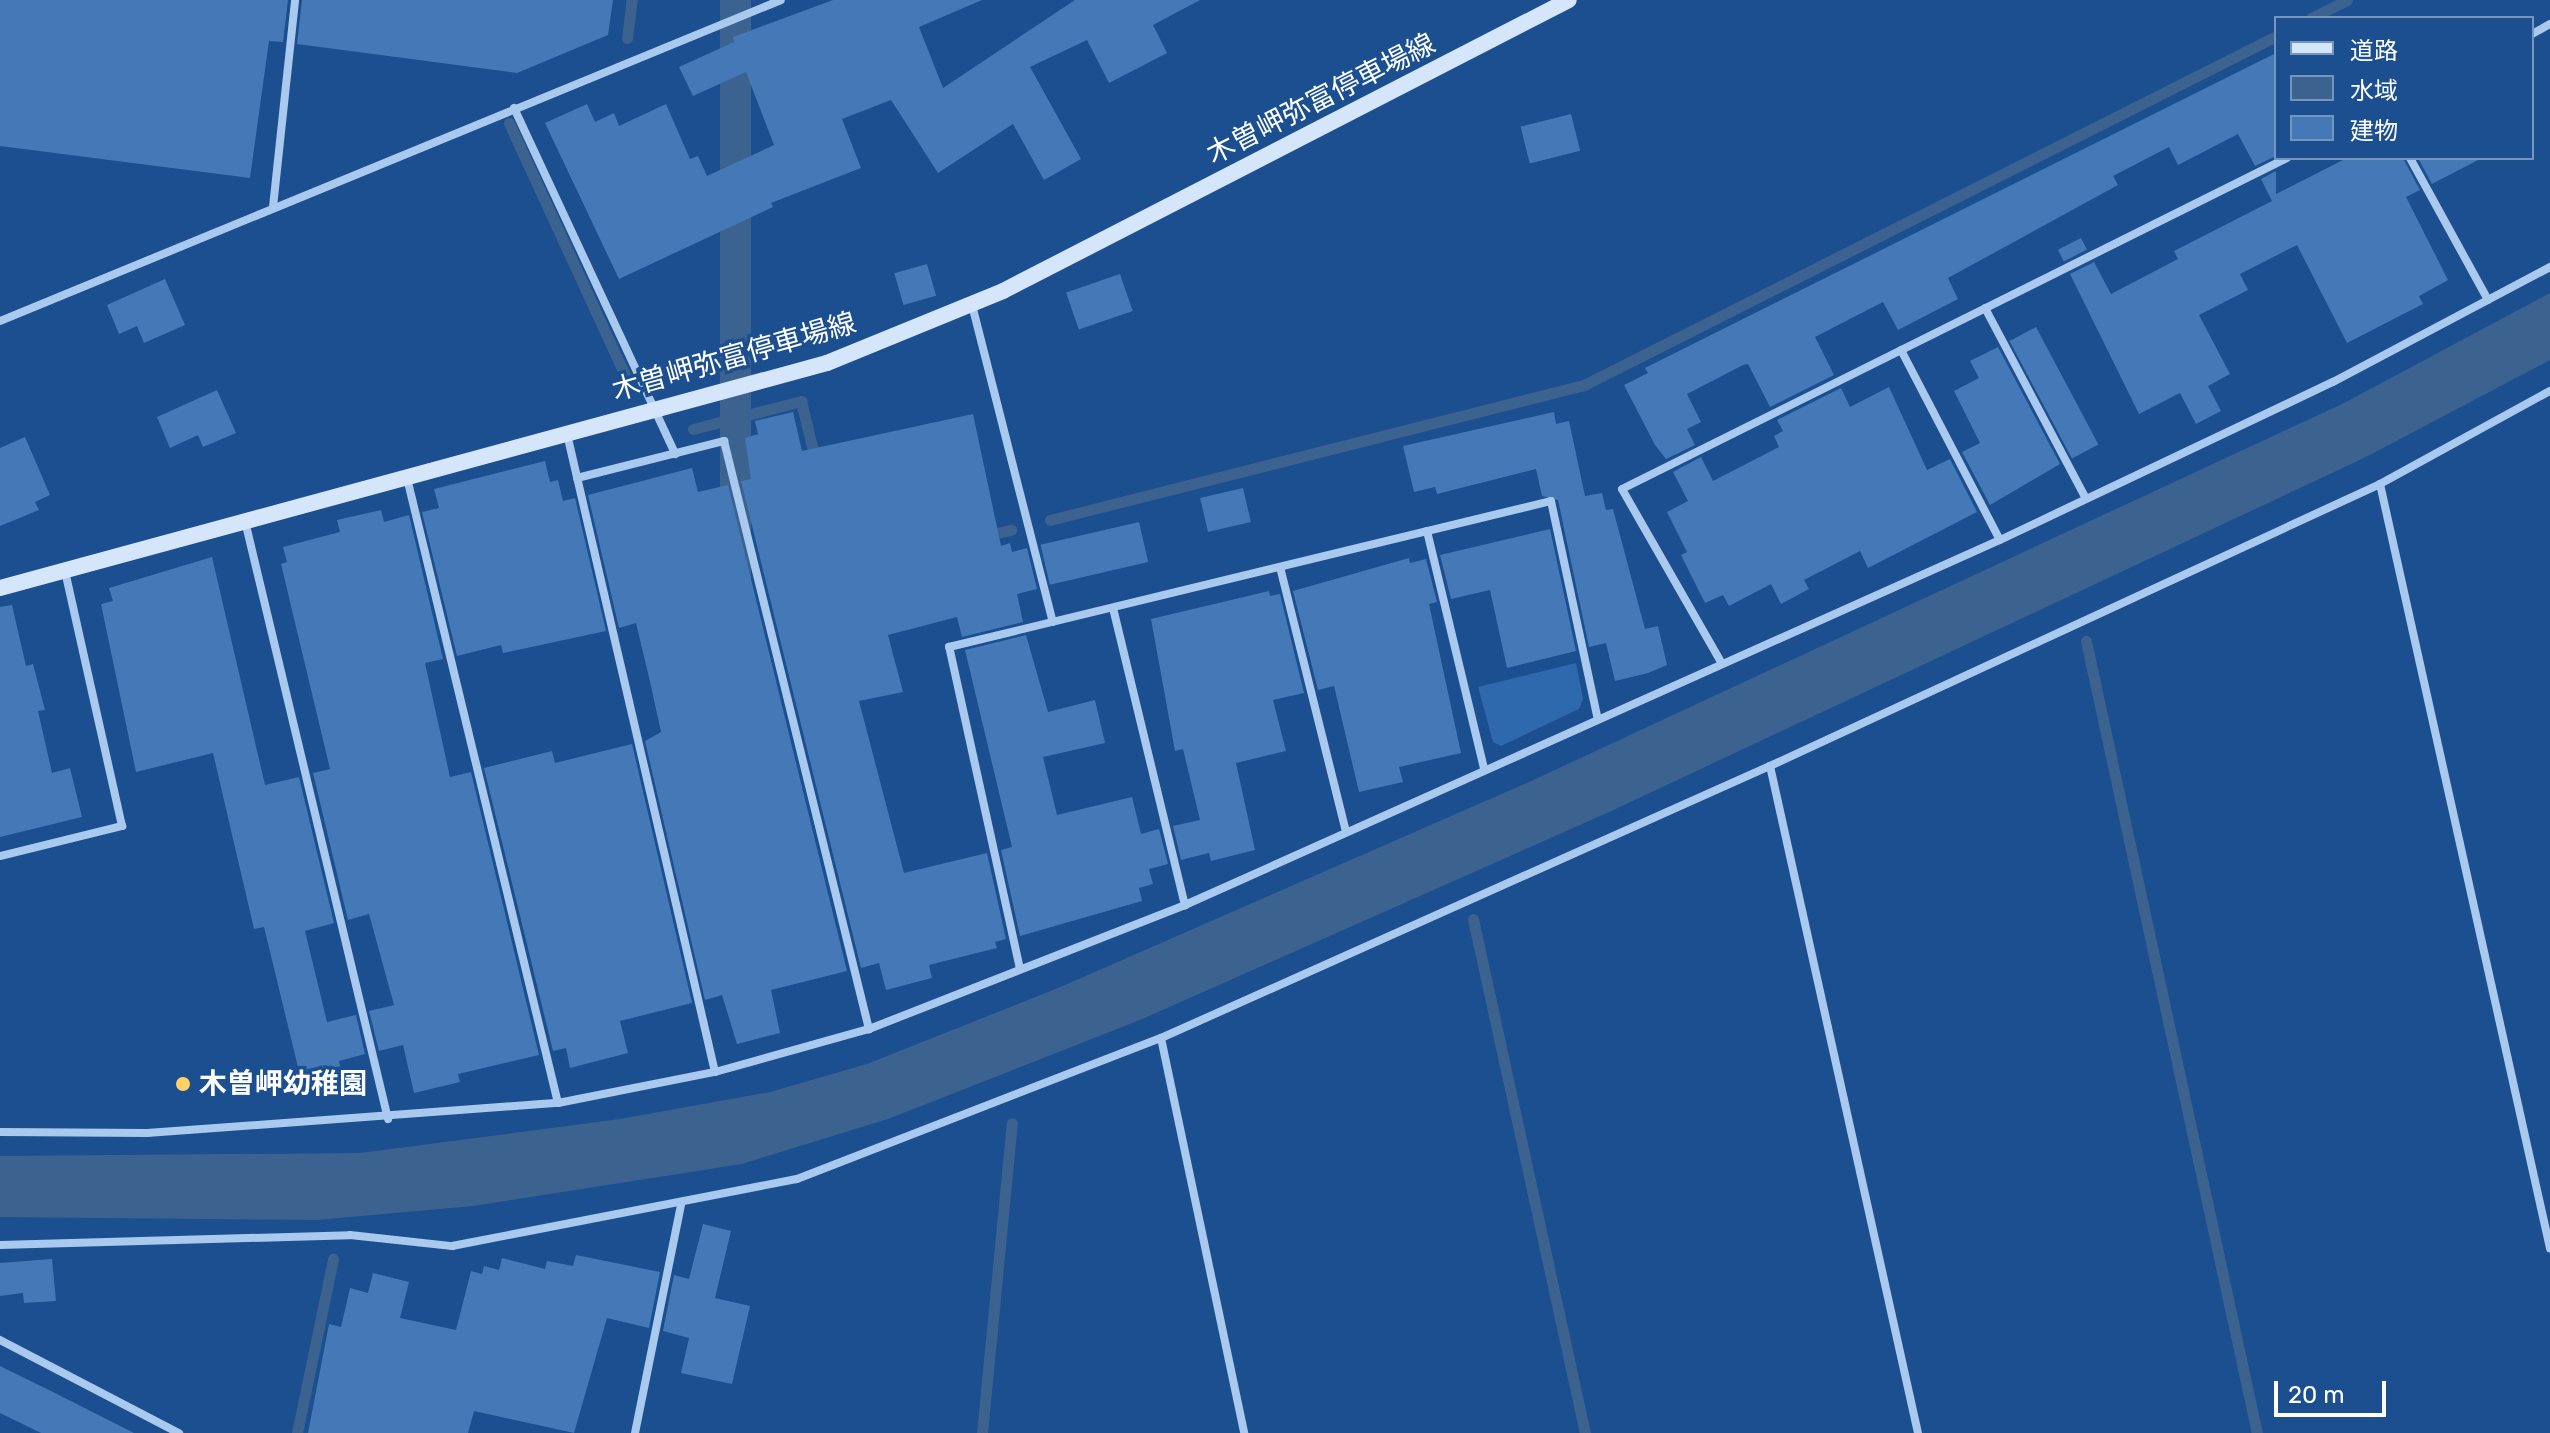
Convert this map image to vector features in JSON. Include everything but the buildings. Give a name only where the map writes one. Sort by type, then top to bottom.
[{"type":"main road","name":"木曽岬弥富停車場線","points":[[0,588],[244,518],[827,363],[972,305],[1569,0]]},
{"type":"street","points":[[273,204],[295,0]]},
{"type":"street","points":[[0,321],[273,204],[781,0]]},
{"type":"street","points":[[514,108],[675,454]]},
{"type":"street","points":[[1721,662],[1622,489],[2283,160]]},
{"type":"street","points":[[2411,160],[2488,300]]},
{"type":"street","points":[[0,1132],[147,1133],[388,1119],[558,1103],[715,1072],[869,1029],[1185,905],[1597,716],[2000,540],[2085,497],[2333,382],[2550,267]]},
{"type":"street","points":[[972,305],[1053,622]]},
{"type":"street","points":[[1985,308],[2085,497]]},
{"type":"street","points":[[1901,350],[2000,540]]},
{"type":"street","points":[[0,1245],[350,1235],[452,1246],[681,1205],[797,1179],[1161,1038],[1770,766],[2380,484],[2550,391]]},
{"type":"street","points":[[566,431],[715,1072]]},
{"type":"street","points":[[577,478],[724,441],[869,1029]]},
{"type":"street","points":[[406,474],[558,1103]]},
{"type":"street","points":[[2380,484],[2550,1248]]},
{"type":"street","points":[[1020,969],[949,647],[1551,501],[1597,716]]},
{"type":"street","points":[[244,518],[388,1119]]},
{"type":"street","points":[[1427,531],[1484,768]]},
{"type":"street","points":[[1280,567],[1346,831]]},
{"type":"street","points":[[0,856],[122,826],[65,571]]},
{"type":"street","points":[[1113,608],[1185,905]]},
{"type":"street","points":[[1770,766],[1918,1433]]},
{"type":"street","points":[[1161,1038],[1244,1433]]},
{"type":"street","points":[[635,1433],[681,1205]]},
{"type":"street","points":[[0,1340],[179,1433]]},
{"type":"shaded area","points":[[1576,663],[1583,699],[1579,709],[1501,746],[1493,742],[1478,687]]},
{"type":"water","points":[[720,0],[751,0],[751,777],[720,777]]},
{"type":"water","points":[[2550,293],[2550,360],[2364,458],[1607,813],[1140,1020],[888,1119],[742,1164],[473,1206],[317,1220],[0,1217],[0,1156],[360,1153],[620,1119],[770,1092],[867,1064],[1058,988],[1529,782],[2344,403]]},
{"type":"waterway","points":[[627,38],[632,0]]},
{"type":"waterway","points":[[2315,16],[2347,0]]},
{"type":"waterway","points":[[1050,520],[1584,385],[2274,37]]},
{"type":"waterway","points":[[509,123],[628,382]]},
{"type":"waterway","points":[[693,429],[801,401],[816,463]]},
{"type":"waterway","points":[[984,536],[1011,530]]},
{"type":"waterway","points":[[2086,641],[2257,1433]]},
{"type":"waterway","points":[[1473,919],[1585,1433]]},
{"type":"waterway","points":[[982,1433],[1012,1123]]},
{"type":"waterway","points":[[297,1433],[333,1259]]},
{"type":"place","name":"木曽岬幼稚園","points":[[183,1084]]}]
